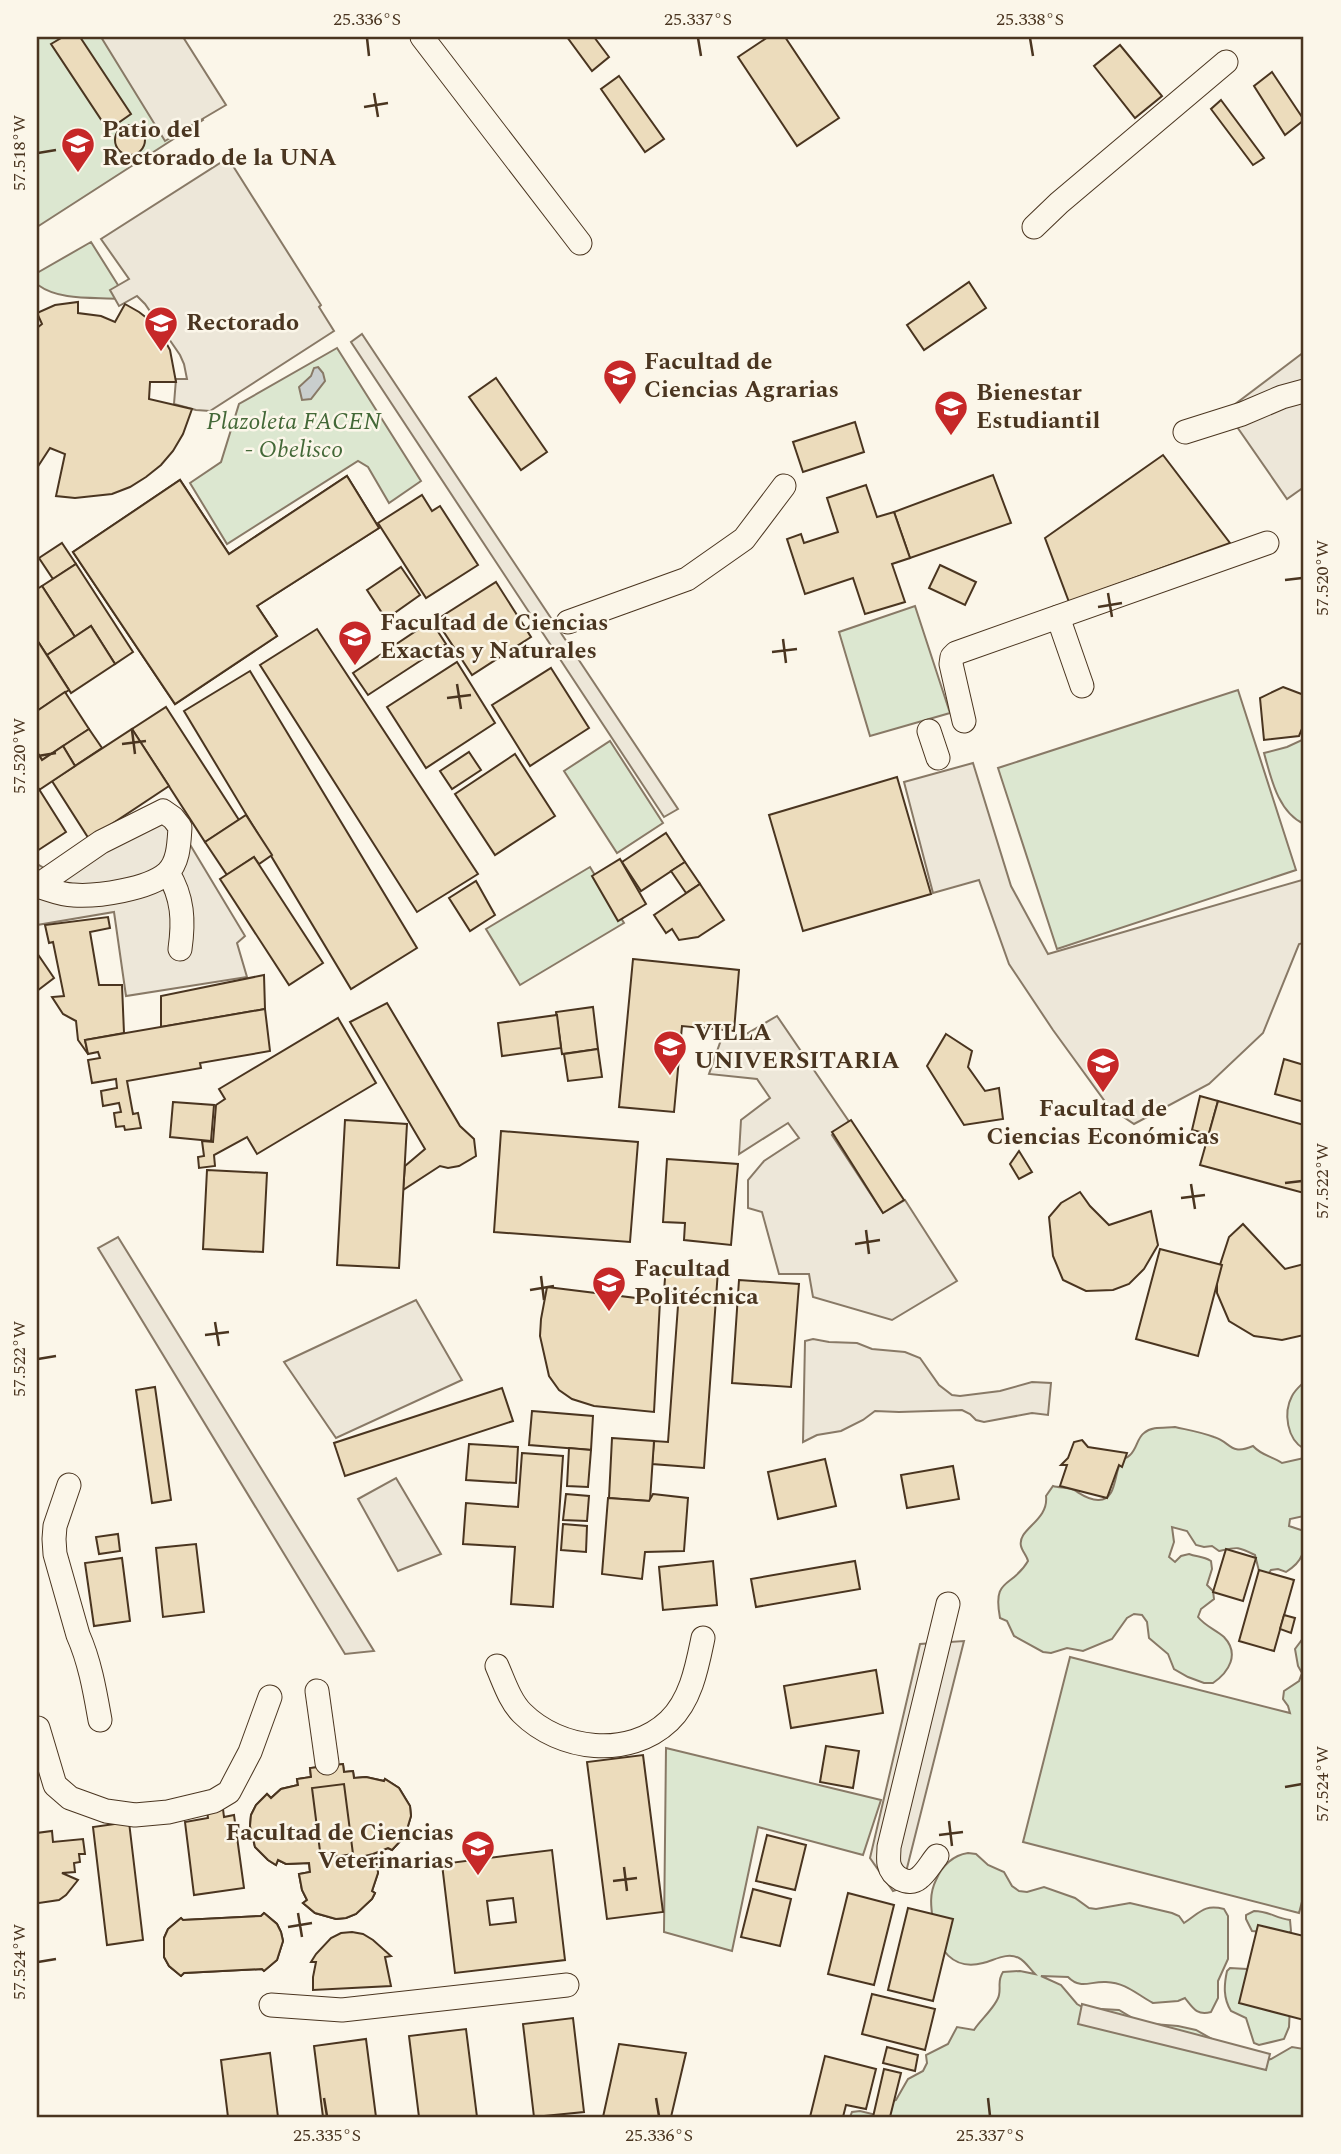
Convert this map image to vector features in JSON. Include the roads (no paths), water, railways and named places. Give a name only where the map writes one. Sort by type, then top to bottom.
[{"type":"lane","points":[[422,37],[580,243]]},
{"type":"lane","points":[[1034,227],[1226,62]]},
{"type":"lane","points":[[1185,432],[1304,391]]},
{"type":"lane","points":[[568,622],[687,579],[744,539],[784,486]]},
{"type":"lane","points":[[964,721],[951,664],[952,657],[963,649],[1267,543]]},
{"type":"lane","points":[[1058,617],[1082,686]]},
{"type":"lane","points":[[929,730],[938,758]]},
{"type":"lane","points":[[163,811],[180,827],[179,851],[168,873],[144,885],[113,893],[72,895],[37,886],[101,842],[163,811]]},
{"type":"lane","points":[[168,873],[178,890],[183,929],[180,950]]},
{"type":"lane","points":[[69,1485],[55,1526],[55,1553],[94,1684],[100,1720]]},
{"type":"lane","points":[[937,1856],[914,1882],[897,1877],[889,1864],[889,1847],[948,1604]]},
{"type":"lane","points":[[497,1666],[521,1712],[549,1734],[565,1741],[615,1746],[650,1735],[670,1721],[685,1699],[695,1673],[703,1638]]},
{"type":"lane","points":[[317,1691],[327,1763]]},
{"type":"lane","points":[[38,1728],[55,1784],[70,1798],[106,1811],[135,1815],[168,1812],[214,1801],[229,1792],[250,1752],[270,1697]]},
{"type":"lane","points":[[271,2005],[342,2010],[567,1985]]},
{"type":"place","name":"Patio del Rectorado de la UNA","points":[[78,174]]},
{"type":"place","name":"Rectorado","points":[[161,353]]},
{"type":"place","name":"Facultad de Ciencias Agrarias","points":[[620,406]]},
{"type":"place","name":"Bienestar Estudiantil","points":[[951,437]]},
{"type":"place","name":"Facultad de Ciencias Exactas y Naturales","points":[[355,667]]},
{"type":"place","name":"VILLA UNIVERSITARIA","points":[[670,1077]]},
{"type":"place","name":"Facultad de Ciencias Económicas","points":[[1103,1094]]},
{"type":"place","name":"Facultad Politécnica","points":[[609,1313]]},
{"type":"place","name":"Facultad de Ciencias Veterinarias","points":[[478,1877]]},
{"type":"park label","name":"Plazoleta FACEN - Obelisco","points":[[294,436]]}]
